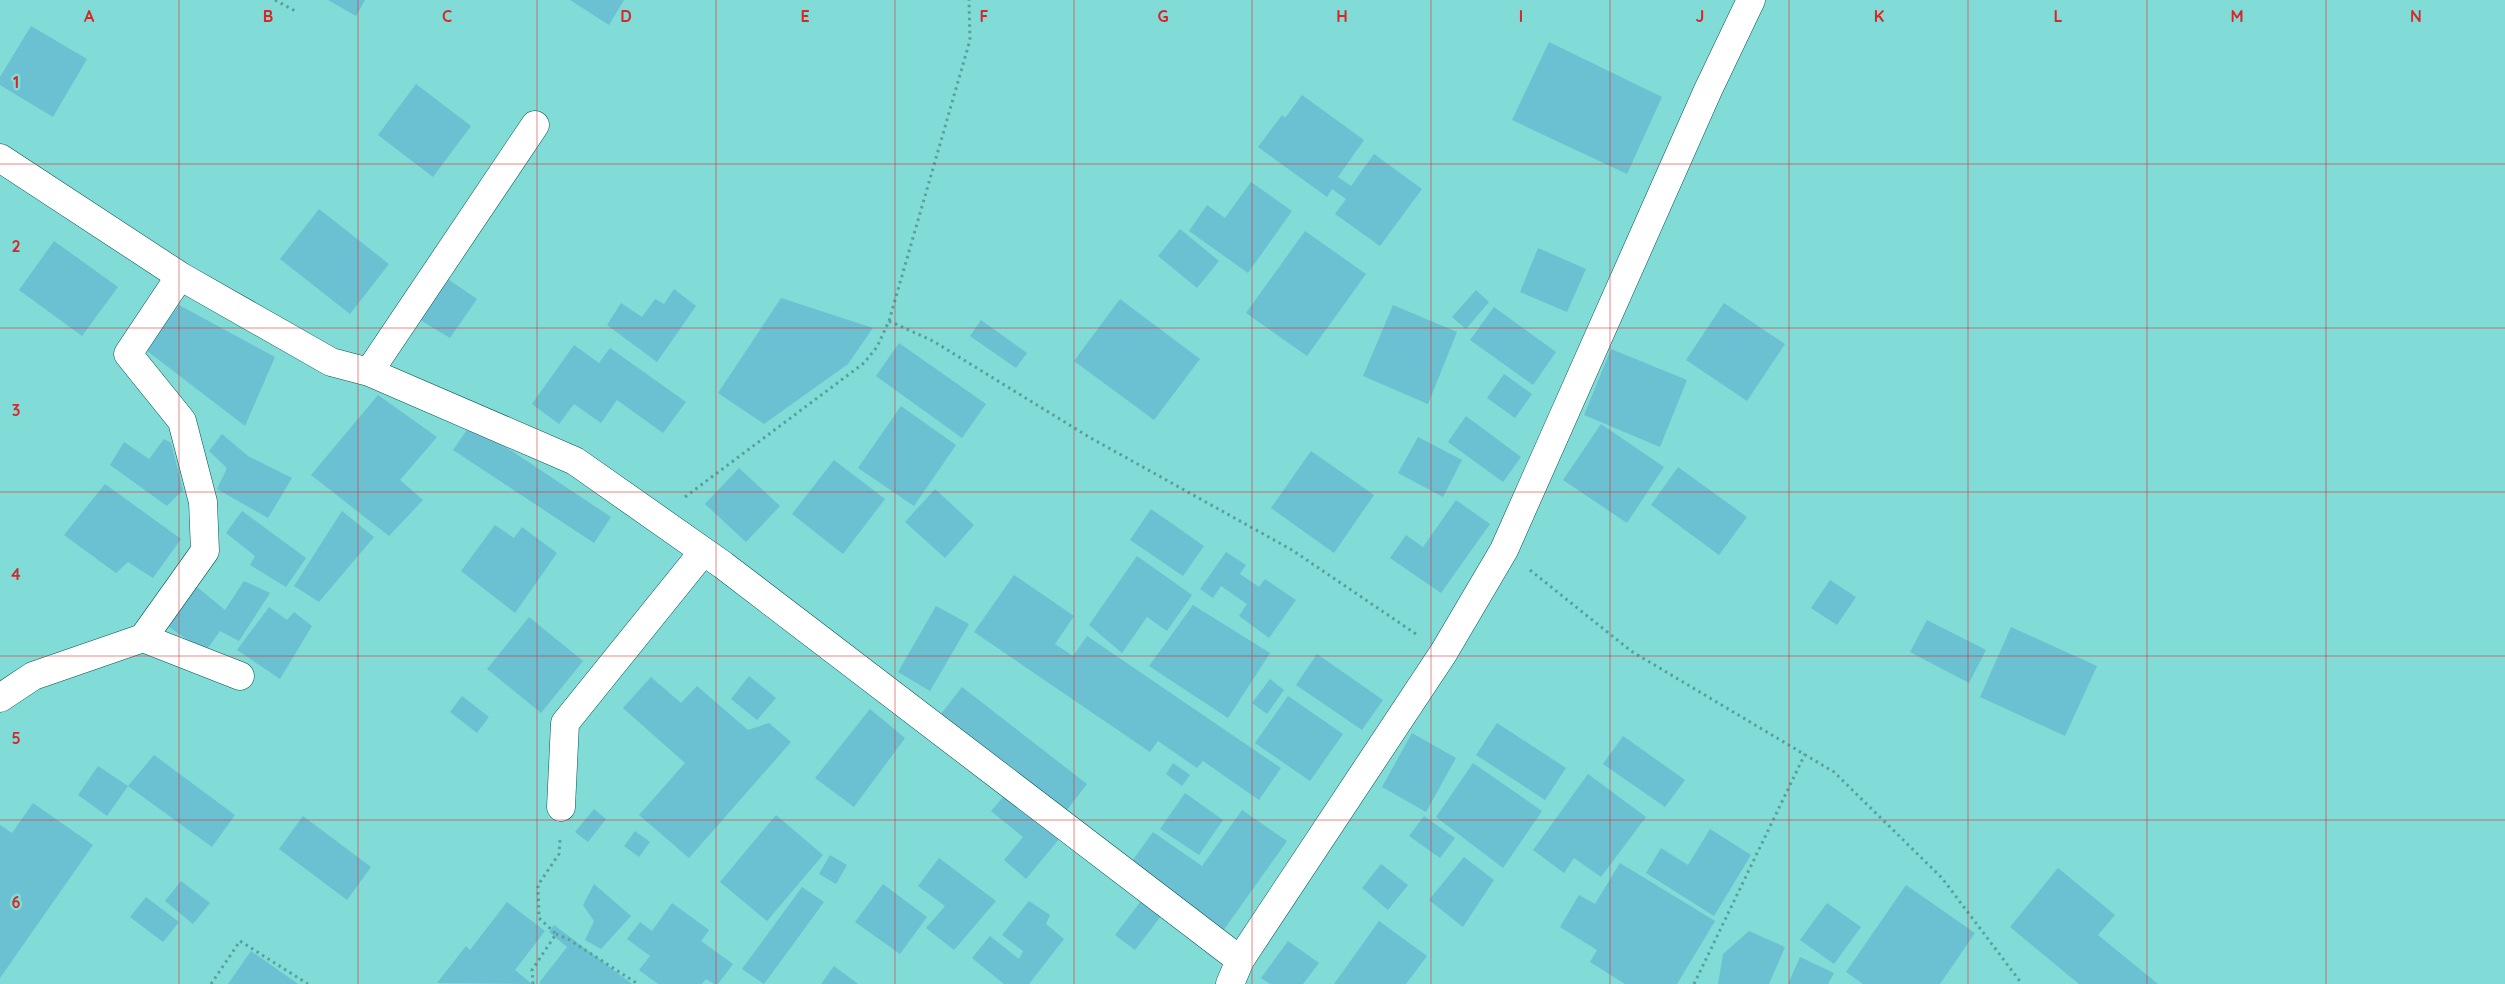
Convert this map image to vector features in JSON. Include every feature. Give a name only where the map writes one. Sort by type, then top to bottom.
[{"type":"street","points":[[0,158],[180,276],[331,362],[368,372],[575,461],[703,552],[1235,972],[1444,652],[1504,550],[1708,90],[1751,0]]},
{"type":"street","points":[[368,372],[534,125]]},
{"type":"street","points":[[0,698],[32,676],[143,638],[205,551],[203,502],[182,421],[128,354],[180,276]]},
{"type":"street","points":[[561,806],[565,723],[703,552]]},
{"type":"street","points":[[143,638],[240,676]]},
{"type":"path","points":[[275,0],[297,12]]},
{"type":"path","points":[[656,518],[864,363],[877,347],[890,321],[970,40],[969,0]]},
{"type":"path","points":[[890,321],[933,341],[1089,436],[1292,550],[1444,652]]},
{"type":"path","points":[[1504,550],[1631,651],[1834,772],[1942,878],[2022,984]]},
{"type":"path","points":[[1694,984],[1805,754]]},
{"type":"path","points":[[561,806],[559,854],[538,885],[539,918],[556,934],[638,984]]},
{"type":"path","points":[[533,984],[532,970],[556,934]]},
{"type":"path","points":[[211,984],[240,941],[308,984]]},
{"type":"building","points":[[328,0],[365,0],[356,16]]},
{"type":"building","points":[[570,0],[624,0],[609,25]]},
{"type":"building","points":[[31,26],[87,59],[53,117],[0,85],[0,77]]},
{"type":"building","points":[[1549,42],[1662,97],[1627,174],[1512,120]]},
{"type":"building","points":[[416,84],[471,126],[433,177],[378,135]]},
{"type":"building","points":[[1302,95],[1364,140],[1338,177],[1351,186],[1374,154],[1422,189],[1380,246],[1335,214],[1346,199],[1332,189],[1327,197],[1258,147],[1282,115],[1285,118]]},
{"type":"building","points":[[1251,182],[1292,211],[1248,273],[1189,231],[1207,205],[1225,218]]},
{"type":"building","points":[[319,209],[389,264],[350,314],[280,259]]},
{"type":"building","points":[[1180,229],[1219,261],[1197,288],[1158,256]]},
{"type":"building","points":[[1305,231],[1366,274],[1307,356],[1246,313]]},
{"type":"building","points":[[54,241],[118,287],[82,336],[19,290]]},
{"type":"building","points":[[1538,248],[1586,269],[1567,312],[1520,292]]},
{"type":"building","points":[[442,275],[477,299],[450,338],[412,315]]},
{"type":"building","points":[[674,289],[696,306],[657,362],[607,325],[621,303],[642,317],[655,299],[664,304]]},
{"type":"building","points":[[1476,290],[1489,302],[1466,329],[1452,317]]},
{"type":"building","points":[[781,298],[873,328],[848,364],[764,424],[718,393]]},
{"type":"building","points":[[1120,299],[1200,359],[1154,420],[1074,361]]},
{"type":"building","points":[[1724,303],[1785,344],[1747,401],[1686,360]]},
{"type":"building","points":[[179,305],[275,357],[245,426],[146,350]]},
{"type":"building","points":[[1393,305],[1457,332],[1428,404],[1363,376]]},
{"type":"building","points":[[1494,307],[1556,352],[1533,385],[1470,340]]},
{"type":"building","points":[[981,320],[1027,353],[1016,368],[970,336]]},
{"type":"building","points":[[899,343],[986,404],[962,438],[876,376]]},
{"type":"building","points":[[574,345],[599,363],[610,348],[686,402],[663,433],[617,400],[601,423],[574,404],[559,424],[532,404]]},
{"type":"building","points":[[1611,349],[1687,380],[1660,447],[1584,415]]},
{"type":"building","points":[[1504,374],[1532,394],[1515,418],[1487,398]]},
{"type":"building","points":[[378,395],[437,437],[400,480],[423,500],[389,536],[311,475]]},
{"type":"building","points":[[901,406],[956,445],[914,506],[858,468]]},
{"type":"building","points":[[1466,416],[1521,457],[1503,482],[1448,442]]},
{"type":"building","points":[[471,424],[611,517],[594,543],[453,450]]},
{"type":"building","points":[[1601,424],[1664,467],[1627,523],[1563,480]]},
{"type":"building","points":[[222,434],[248,456],[292,478],[268,518],[217,489],[227,468],[209,451]]},
{"type":"building","points":[[1418,437],[1462,460],[1443,497],[1398,473]]},
{"type":"building","points":[[164,439],[171,443],[183,490],[167,506],[110,465],[124,442],[149,459]]},
{"type":"building","points":[[1311,451],[1374,495],[1334,553],[1271,508]]},
{"type":"building","points":[[834,460],[885,499],[843,554],[792,514]]},
{"type":"building","points":[[1678,467],[1747,517],[1719,555],[1651,505]]},
{"type":"building","points":[[739,468],[780,506],[746,542],[705,504]]},
{"type":"building","points":[[105,484],[181,539],[153,578],[128,562],[116,573],[64,535]]},
{"type":"building","points":[[935,489],[974,525],[945,558],[905,522]]},
{"type":"building","points":[[1456,500],[1490,524],[1441,593],[1390,558],[1406,535],[1423,547]]},
{"type":"building","points":[[1151,509],[1204,546],[1183,576],[1130,540]]},
{"type":"building","points":[[242,511],[306,558],[286,587],[250,565],[255,556],[226,533]]},
{"type":"building","points":[[342,511],[374,537],[319,602],[294,586]]},
{"type":"building","points":[[495,525],[514,538],[522,527],[557,553],[515,613],[461,571]]},
{"type":"building","points":[[1226,552],[1246,565],[1240,574],[1259,587],[1265,579],[1296,600],[1269,638],[1239,616],[1247,604],[1221,586],[1213,598],[1200,589]]},
{"type":"building","points":[[1137,556],[1192,595],[1167,631],[1147,617],[1122,653],[1089,625]]},
{"type":"building","points":[[1014,575],[1074,616],[1055,644],[1073,656],[1087,636],[1281,768],[1259,800],[1203,761],[1197,768],[1158,741],[1150,752],[974,632]]},
{"type":"building","points":[[1830,580],[1856,597],[1837,625],[1811,608]]},
{"type":"building","points":[[244,581],[270,593],[239,641],[220,631],[205,652],[169,627],[191,582],[225,610]]},
{"type":"building","points":[[1193,605],[1270,653],[1228,718],[1149,666]]},
{"type":"building","points":[[936,606],[969,624],[930,691],[898,672]]},
{"type":"building","points":[[269,607],[287,620],[294,612],[312,626],[280,679],[237,650]]},
{"type":"building","points":[[529,617],[583,661],[541,713],[487,669]]},
{"type":"building","points":[[1927,620],[1986,650],[1969,683],[1910,652]]},
{"type":"building","points":[[2011,627],[2097,666],[2065,736],[1980,697]]},
{"type":"building","points":[[1317,654],[1383,700],[1362,730],[1296,685]]},
{"type":"building","points":[[749,676],[776,698],[757,720],[731,699]]},
{"type":"building","points":[[651,677],[681,703],[697,686],[748,730],[769,723],[791,742],[689,858],[639,815],[685,763],[623,708]]},
{"type":"building","points":[[1270,679],[1284,690],[1267,714],[1252,703]]},
{"type":"building","points":[[962,687],[1087,784],[1066,811],[941,714]]},
{"type":"building","points":[[462,696],[489,717],[477,733],[450,712]]},
{"type":"building","points":[[1288,696],[1343,734],[1310,781],[1255,743]]},
{"type":"building","points":[[870,709],[905,738],[854,807],[815,778]]},
{"type":"building","points":[[1497,723],[1566,768],[1545,800],[1476,755]]},
{"type":"building","points":[[1412,733],[1456,758],[1426,812],[1382,787]]},
{"type":"building","points":[[1623,736],[1685,780],[1665,807],[1603,764]]},
{"type":"building","points":[[154,755],[235,815],[212,847],[128,786]]},
{"type":"building","points":[[1173,763],[1190,775],[1182,786],[1166,774]]},
{"type":"building","points":[[1473,763],[1542,811],[1503,868],[1436,817]]},
{"type":"building","points":[[98,766],[128,786],[107,816],[78,795]]},
{"type":"building","points":[[1588,774],[1646,817],[1601,877],[1574,858],[1564,873],[1533,850]]},
{"type":"building","points":[[1010,789],[1064,833],[1026,879],[1004,860],[1023,837],[991,811]]},
{"type":"building","points":[[1185,793],[1223,820],[1199,855],[1160,829]]},
{"type":"building","points":[[33,803],[93,845],[0,978],[0,825],[12,833]]},
{"type":"building","points":[[594,809],[606,819],[588,842],[575,832]]},
{"type":"building","points":[[1242,810],[1287,841],[1223,931],[1130,864],[1153,832],[1202,866]]},
{"type":"building","points":[[776,815],[823,855],[767,921],[720,882]]},
{"type":"building","points":[[303,816],[371,867],[347,900],[279,849]]},
{"type":"building","points":[[1424,816],[1455,838],[1440,858],[1409,836]]},
{"type":"building","points":[[1710,829],[1751,855],[1714,916],[1646,873],[1661,848],[1688,865]]},
{"type":"building","points":[[635,831],[650,842],[639,857],[624,846]]},
{"type":"building","points":[[830,855],[847,865],[836,884],[819,874]]},
{"type":"building","points":[[1464,857],[1494,880],[1463,927],[1429,900]]},
{"type":"building","points":[[939,858],[996,901],[954,950],[926,928],[945,906],[918,886]]},
{"type":"building","points":[[1620,863],[1715,921],[1677,984],[1625,984],[1590,962],[1597,950],[1560,927],[1579,895],[1595,904]]},
{"type":"building","points":[[1381,864],[1408,885],[1388,910],[1362,888]]},
{"type":"building","points":[[2058,868],[2115,915],[2098,935],[2158,984],[2079,984],[2010,927]]},
{"type":"building","points":[[181,881],[210,903],[193,924],[165,901]]},
{"type":"building","points":[[594,884],[631,916],[601,949],[585,940],[594,921],[583,905]]},
{"type":"building","points":[[883,884],[927,917],[900,954],[855,922]]},
{"type":"building","points":[[1906,885],[1975,933],[1940,984],[1863,984],[1846,972]]},
{"type":"building","points":[[802,887],[824,902],[764,984],[742,969]]},
{"type":"building","points":[[146,897],[179,922],[163,942],[130,917]]},
{"type":"building","points":[[1029,901],[1050,915],[1046,924],[1064,939],[1029,984],[1004,984],[972,958],[990,936],[1019,959],[1023,951],[1002,935]]},
{"type":"building","points":[[1141,901],[1161,916],[1135,950],[1115,935]]},
{"type":"building","points":[[507,902],[545,931],[515,970],[532,984],[437,983],[466,946],[470,950]]},
{"type":"building","points":[[672,903],[709,930],[701,941],[733,964],[718,984],[714,984],[706,979],[702,984],[658,984],[639,970],[650,956],[627,939],[640,922],[652,931]]},
{"type":"building","points":[[1827,903],[1861,927],[1834,964],[1800,940]]},
{"type":"building","points":[[1379,921],[1427,956],[1406,984],[1334,984]]},
{"type":"building","points":[[554,925],[632,984],[539,983],[567,947],[549,932]]},
{"type":"building","points":[[1749,931],[1785,947],[1769,984],[1718,984],[1723,954]]},
{"type":"building","points":[[1288,941],[1319,963],[1303,984],[1270,984],[1261,978]]},
{"type":"building","points":[[251,951],[298,984],[228,984]]},
{"type":"building","points":[[1800,957],[1834,973],[1828,984],[1788,984]]},
{"type":"building","points":[[834,966],[858,984],[821,984]]}]
